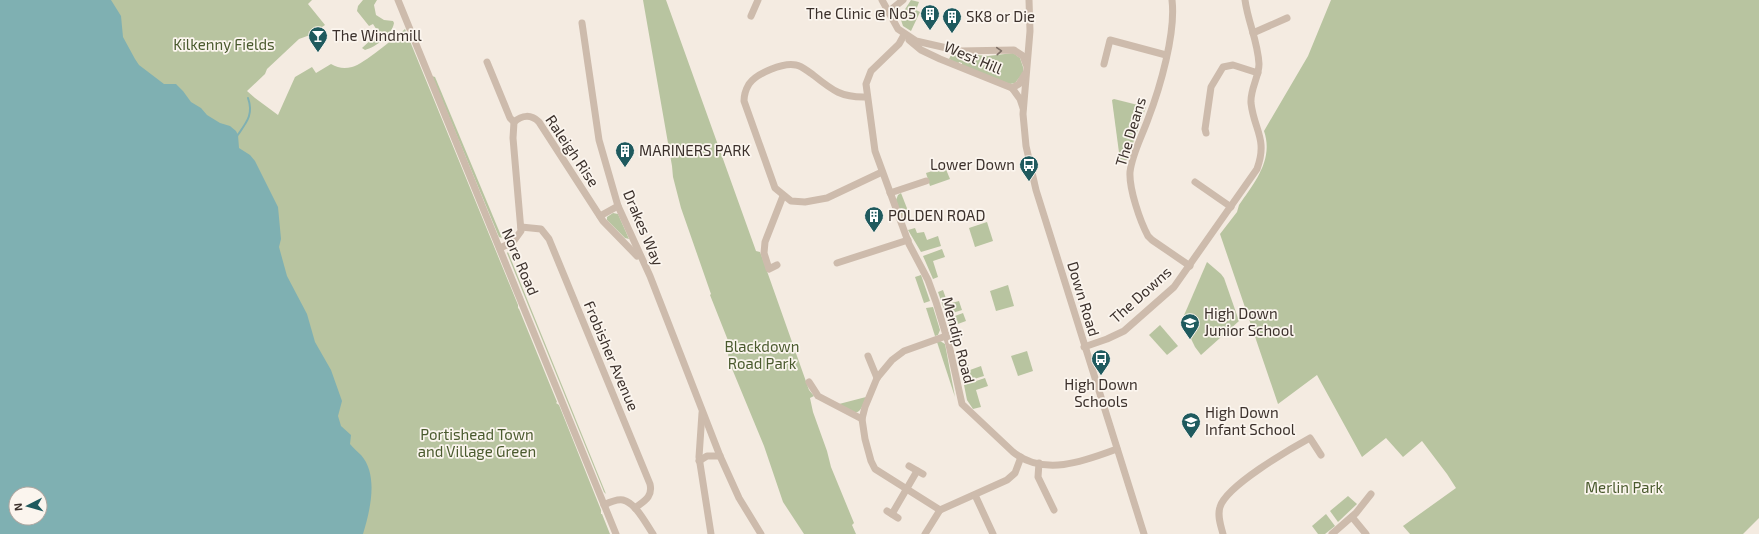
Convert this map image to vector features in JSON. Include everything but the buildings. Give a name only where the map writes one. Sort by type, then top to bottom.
[{"type":"street","name":"Nore Road","points":[[398,0],[616,534]]},
{"type":"street","points":[[751,16],[758,0]]},
{"type":"street","name":"West Hill","points":[[882,0],[894,24],[920,48],[940,59],[1012,88],[1020,99],[1023,108]]},
{"type":"street","points":[[888,12],[903,0]]},
{"type":"street","name":"Down Road","points":[[1029,0],[1030,31],[1023,108],[1026,146],[1032,176],[1084,347],[1144,534]]},
{"type":"street","name":"The Deans","points":[[1172,0],[1172,23],[1166,55],[1152,107],[1132,162],[1131,184],[1148,236],[1190,266]]},
{"type":"street","name":"The Downs","points":[[1084,347],[1111,338],[1124,331],[1174,287],[1255,171],[1260,157],[1261,139],[1251,98],[1258,74],[1258,58],[1245,0]]},
{"type":"street","points":[[1253,34],[1285,22]]},
{"type":"street","name":"Drakes Way","points":[[582,23],[599,140],[618,206],[644,264],[720,456],[739,498],[761,534]]},
{"type":"street","name":"West Hill","points":[[906,35],[916,41],[945,49],[971,52],[1014,50],[1027,42],[1030,31]]},
{"type":"street","points":[[1104,64],[1112,31]]},
{"type":"street","name":"Mendip Road","points":[[906,35],[870,73],[866,84],[867,97],[875,147],[882,172],[908,240],[928,280],[946,336],[960,397],[964,406],[1021,457],[1039,463],[1054,465],[1077,463],[1117,449]]},
{"type":"street","points":[[1110,40],[1166,55]]},
{"type":"street","points":[[940,59],[945,49]]},
{"type":"street","name":"West Hill","points":[[1012,88],[1021,82],[1026,68],[1023,56],[1014,50]]},
{"type":"street","points":[[487,62],[510,118],[514,122],[513,138],[521,227],[517,238],[500,248]]},
{"type":"street","points":[[867,97],[845,96],[828,87],[802,67],[794,64],[780,65],[758,76],[750,83],[745,94],[745,106],[774,186],[783,196],[794,202],[818,200],[831,196],[882,172]]},
{"type":"street","points":[[1204,130],[1212,86],[1222,67],[1226,64],[1258,74]]},
{"type":"street","name":"Raleigh Rise","points":[[514,122],[519,118],[527,116],[534,118],[539,122],[600,216],[644,264]]},
{"type":"street","points":[[890,193],[926,181]]},
{"type":"street","points":[[1195,182],[1231,207]]},
{"type":"street","points":[[777,265],[769,269],[764,246],[783,196]]},
{"type":"street","points":[[600,216],[618,206]]},
{"type":"street","name":"Frobisher Avenue","points":[[521,227],[540,229],[549,239],[650,484],[651,491],[649,497],[635,508]]},
{"type":"street","points":[[837,263],[908,240]]},
{"type":"street","points":[[940,510],[874,466],[865,439],[862,419],[865,407],[877,378],[888,364],[900,353],[946,336]]},
{"type":"street","points":[[868,356],[877,378]]},
{"type":"street","points":[[809,382],[818,396],[862,419]]},
{"type":"street","name":"Drakes Way","points":[[702,412],[699,461],[710,534]]},
{"type":"street","points":[[1305,430],[1321,455]]},
{"type":"street","points":[[1223,534],[1219,512],[1224,498],[1284,452],[1310,438]]},
{"type":"street","points":[[699,461],[706,456],[720,456]]},
{"type":"street","points":[[926,534],[940,510],[1011,478],[1017,469],[1021,457]]},
{"type":"street","points":[[1039,463],[1038,477],[1054,510]]},
{"type":"street","points":[[892,514],[907,488],[920,472],[909,466]]},
{"type":"street","points":[[1332,534],[1352,517],[1371,494]]},
{"type":"street","points":[[976,495],[993,534]]},
{"type":"street","points":[[604,505],[622,500],[628,502],[635,508],[653,534]]},
{"type":"street","points":[[1352,517],[1366,534]]},
{"type":"green space","points":[[0,0],[312,0],[308,4],[325,25],[310,35],[299,39],[267,69],[265,74],[247,91],[278,115],[295,77],[312,67],[316,73],[331,64],[344,68],[357,65],[405,29],[518,305],[557,402],[556,403],[559,405],[610,534],[78,534]]},
{"type":"green space","points":[[363,0],[377,0],[374,5],[376,15],[384,20],[393,21],[394,23],[390,32],[383,40],[365,50],[362,48],[373,38],[380,35],[373,24],[369,26],[357,11],[358,6]]},
{"type":"green space","name":"Blackdown Road Park","points":[[643,0],[666,0],[756,251],[760,252],[762,257],[809,390],[814,396],[810,398],[813,412],[831,467],[854,523],[852,525],[856,534],[804,534],[783,502],[764,446],[728,359],[729,343],[710,295],[711,294],[681,208],[673,177]]},
{"type":"green space","points":[[911,0],[919,2],[916,10],[920,12],[911,31],[903,26],[900,17]]},
{"type":"green space","name":"Merlin Park","points":[[1331,0],[1759,0],[1759,518],[1743,534],[1410,534],[1403,526],[1456,488],[1422,441],[1403,457],[1386,438],[1362,457],[1317,375],[1278,404],[1220,234],[1237,212],[1239,205],[1261,171],[1266,152],[1264,131],[1308,56]]},
{"type":"green space","points":[[952,53],[988,56],[1013,53],[1020,58],[1023,73],[1015,83],[1010,84],[962,67],[962,63],[959,62],[958,64],[949,59]]},
{"type":"green space","points":[[432,76],[435,77],[502,238],[499,237]]},
{"type":"green space","points":[[1114,99],[1146,107],[1127,160],[1121,162],[1112,100]]},
{"type":"green space","points":[[945,167],[950,179],[930,186],[926,173]]},
{"type":"green space","points":[[901,193],[910,216],[903,219],[896,200],[898,195]]},
{"type":"green space","points":[[613,213],[618,214],[629,239],[625,238],[607,220],[607,217]]},
{"type":"green space","points":[[987,222],[993,241],[975,247],[969,228]]},
{"type":"green space","points":[[915,228],[917,233],[924,232],[927,240],[938,236],[941,246],[921,252],[908,230]]},
{"type":"green space","points":[[942,249],[945,257],[933,261],[938,277],[933,279],[923,256]]},
{"type":"green space","points":[[508,252],[606,494],[507,253]]},
{"type":"green space","points":[[1207,262],[1224,278],[1239,321],[1201,355],[1195,347],[1182,320]]},
{"type":"green space","points":[[921,275],[930,301],[924,303],[915,277]]},
{"type":"green space","points":[[1008,285],[1014,306],[996,311],[990,291]]},
{"type":"green space","points":[[943,290],[948,304],[959,301],[962,310],[946,315],[938,292]]},
{"type":"green space","points":[[933,307],[940,330],[938,335],[935,336],[926,308]]},
{"type":"green space","points":[[963,313],[966,321],[955,325],[960,341],[954,343],[947,319]]},
{"type":"green space","points":[[1160,325],[1178,346],[1167,355],[1149,335]]},
{"type":"green space","points":[[940,341],[945,344],[955,397],[937,342]]},
{"type":"green space","points":[[1027,351],[1033,371],[1018,376],[1011,356]]},
{"type":"green space","points":[[965,355],[970,370],[981,366],[984,376],[964,382],[958,357]]},
{"type":"green space","points":[[985,378],[988,386],[976,390],[981,407],[973,409],[967,400],[964,385]]},
{"type":"green space","points":[[866,397],[861,408],[857,412],[854,412],[839,404]]},
{"type":"green space","points":[[1348,496],[1357,504],[1338,522],[1330,511]]},
{"type":"green space","points":[[1326,514],[1335,526],[1325,534],[1318,534],[1312,526]]},
{"type":"water","points":[[0,0],[111,0],[121,16],[123,37],[139,65],[164,84],[176,84],[191,102],[201,108],[207,115],[220,123],[230,126],[236,131],[238,135],[239,148],[250,155],[255,161],[278,207],[281,239],[279,247],[287,276],[307,314],[315,342],[331,370],[342,401],[338,416],[341,426],[351,435],[350,444],[367,463],[370,473],[371,493],[368,515],[363,534],[0,534]]},
{"type":"waterway","points":[[237,136],[250,114],[250,104],[248,98]]},
{"type":"place","name":"The Clinic @ No5","points":[[930,31]]},
{"type":"place","name":"SK8 or Die","points":[[952,34]]},
{"type":"place","name":"The Windmill","points":[[318,53]]},
{"type":"place","name":"MARINERS PARK","points":[[625,168]]},
{"type":"place","name":"Lower Down","points":[[1029,182]]},
{"type":"place","name":"POLDEN ROAD","points":[[874,233]]},
{"type":"place","name":"High Down Junior School","points":[[1190,340]]},
{"type":"place","name":"High Down Schools","points":[[1101,376]]},
{"type":"place","name":"High Down Infant School","points":[[1191,439]]},
{"type":"park label","name":"Kilkenny Fields","points":[[224,45]]},
{"type":"park label","name":"Portishead Town and Village Green","points":[[477,444]]}]
